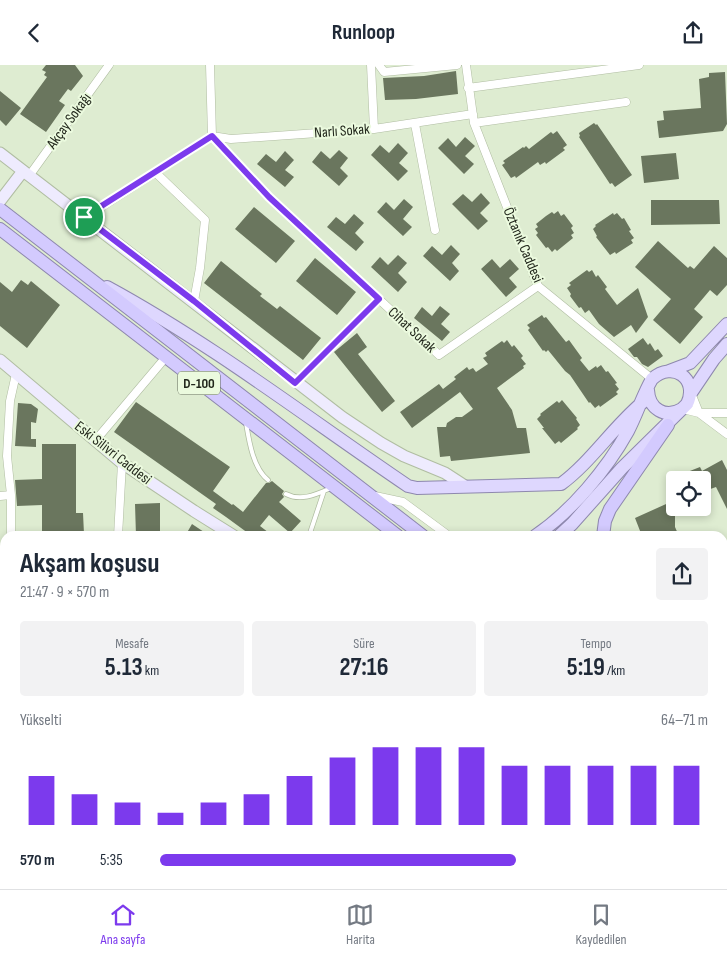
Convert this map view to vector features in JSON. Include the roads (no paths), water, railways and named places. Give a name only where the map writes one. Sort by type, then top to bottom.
[{"type":"highway","name":"D-100","points":[[0,209],[417,531]]},
{"type":"highway","name":"D-100","points":[[0,229],[245,418],[329,489],[391,531]]},
{"type":"highway","points":[[604,531],[610,509],[668,425]]},
{"type":"main road","points":[[0,153],[194,301],[295,383],[342,417],[404,456],[445,473],[465,486]]},
{"type":"main road","points":[[0,201],[26,174]]},
{"type":"main road","points":[[91,278],[146,308],[184,332],[408,486],[416,488],[561,484],[574,475],[648,390]]},
{"type":"main road","points":[[541,531],[566,510],[594,479],[615,451],[657,374],[690,363],[727,324]]},
{"type":"main road","points":[[690,393],[727,344]]},
{"type":"main road","name":"Eski Silivri Caddesi","points":[[0,360],[122,463],[226,531]]},
{"type":"main road","points":[[564,531],[622,468],[668,425],[687,404],[690,386],[682,375],[669,371]]},
{"type":"main road","points":[[648,390],[648,397],[656,409],[670,414],[683,409]]},
{"type":"street","name":"Akçay Sokağı","points":[[26,174],[109,65]]},
{"type":"street","points":[[84,217],[212,136],[210,65]]},
{"type":"street","points":[[370,65],[374,129]]},
{"type":"street","points":[[379,65],[384,72],[419,67],[457,65]]},
{"type":"street","name":"Öztanık Caddesi","points":[[466,65],[474,123],[538,286],[648,390]]},
{"type":"street","points":[[468,88],[639,65]]},
{"type":"street","points":[[474,123],[626,103]]},
{"type":"street","name":"Narlı Sokak","points":[[212,136],[231,139],[374,129],[472,114]]},
{"type":"street","points":[[415,124],[435,230]]},
{"type":"street","name":"Cihat Sokak","points":[[212,136],[269,197],[439,355],[538,286]]},
{"type":"street","points":[[156,173],[205,220],[200,268],[194,301]]},
{"type":"street","points":[[295,383],[379,299]]},
{"type":"street","points":[[95,441],[166,357]]},
{"type":"street","points":[[11,531],[11,495],[3,457],[10,401],[16,374]]},
{"type":"street","points":[[690,393],[699,413],[727,434]]},
{"type":"street","points":[[683,409],[699,413],[727,413]]},
{"type":"street","points":[[118,531],[122,463]]},
{"type":"street","points":[[0,497],[11,495]]},
{"type":"street","points":[[370,495],[403,502],[442,531]]},
{"type":"lane","points":[[245,418],[249,441],[261,475],[268,480]]},
{"type":"lane","points":[[286,494],[298,498],[315,495],[329,489]]},
{"type":"lane","points":[[311,531],[329,489]]}]
